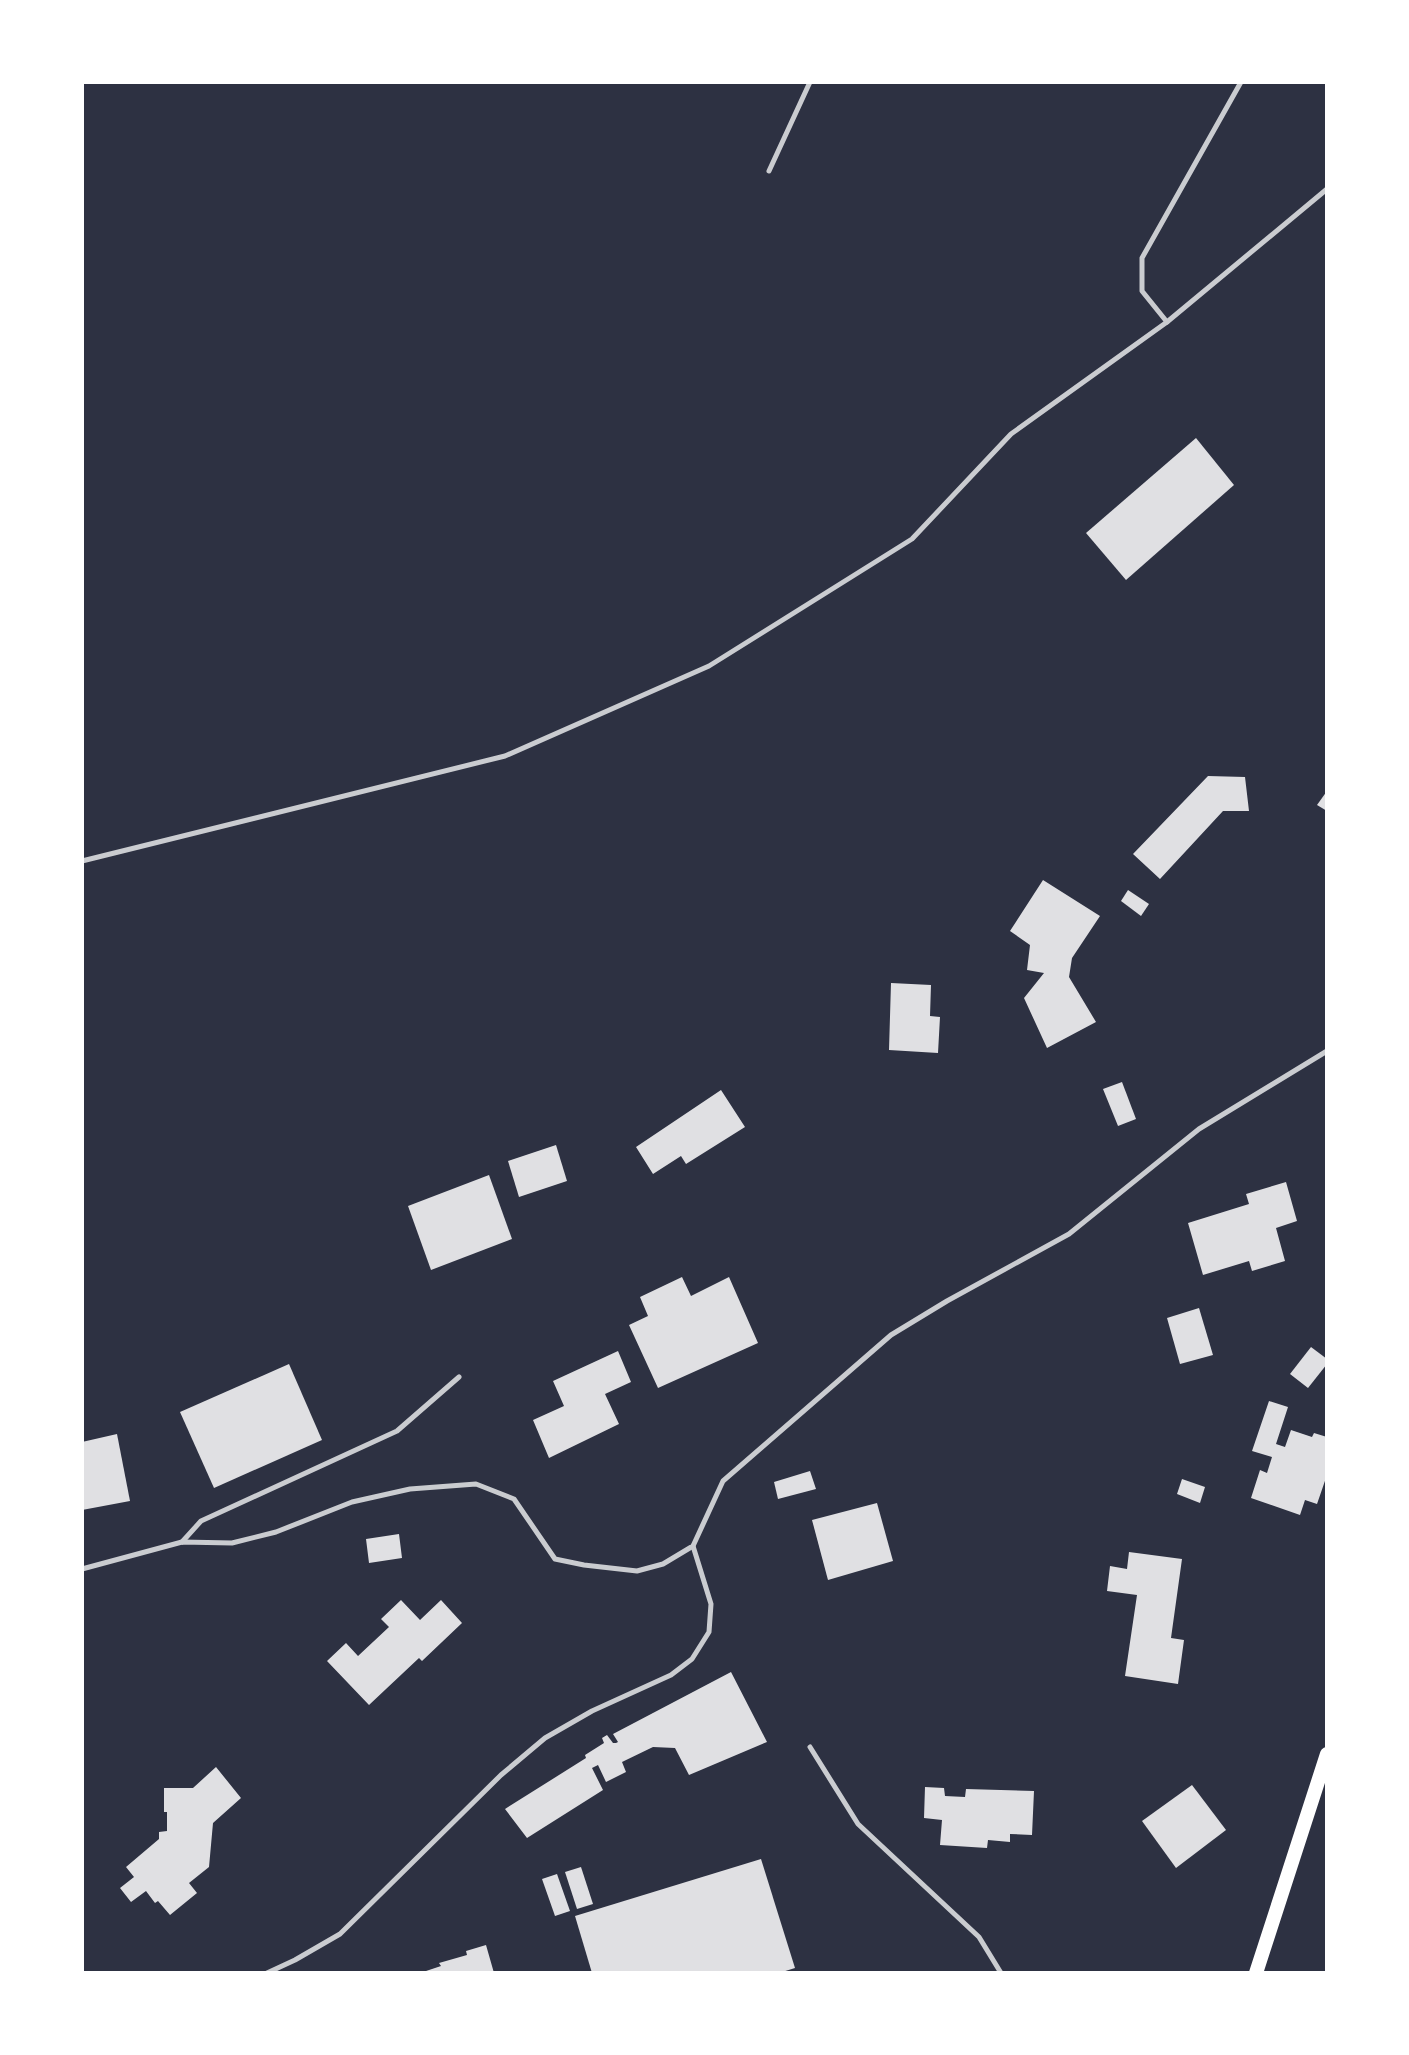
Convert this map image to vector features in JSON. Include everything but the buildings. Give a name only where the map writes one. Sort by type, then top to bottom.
[{"type":"main road","points":[[1256,1973],[1327,1755]]},
{"type":"lane","points":[[769,171],[810,82]]},
{"type":"lane","points":[[1167,322],[1142,291],[1142,258],[1241,82]]},
{"type":"lane","points":[[82,861],[505,755],[709,666],[912,539],[1011,435],[1167,322],[1327,188]]},
{"type":"lane","points":[[82,1569],[182,1542],[232,1543],[275,1532],[352,1502],[410,1489],[476,1484],[514,1499],[555,1559],[637,1571],[663,1564],[693,1546],[723,1481],[891,1335],[947,1300],[1069,1234],[1199,1129],[1327,1051]]},
{"type":"lane","points":[[182,1542],[201,1521],[397,1431],[458,1377]]},
{"type":"lane","points":[[267,1973],[340,1934],[501,1775],[545,1738],[592,1711],[671,1675],[692,1659],[709,1632],[711,1604],[693,1546]]},
{"type":"lane","points":[[810,1747],[858,1824],[979,1937],[1001,1973]]}]
